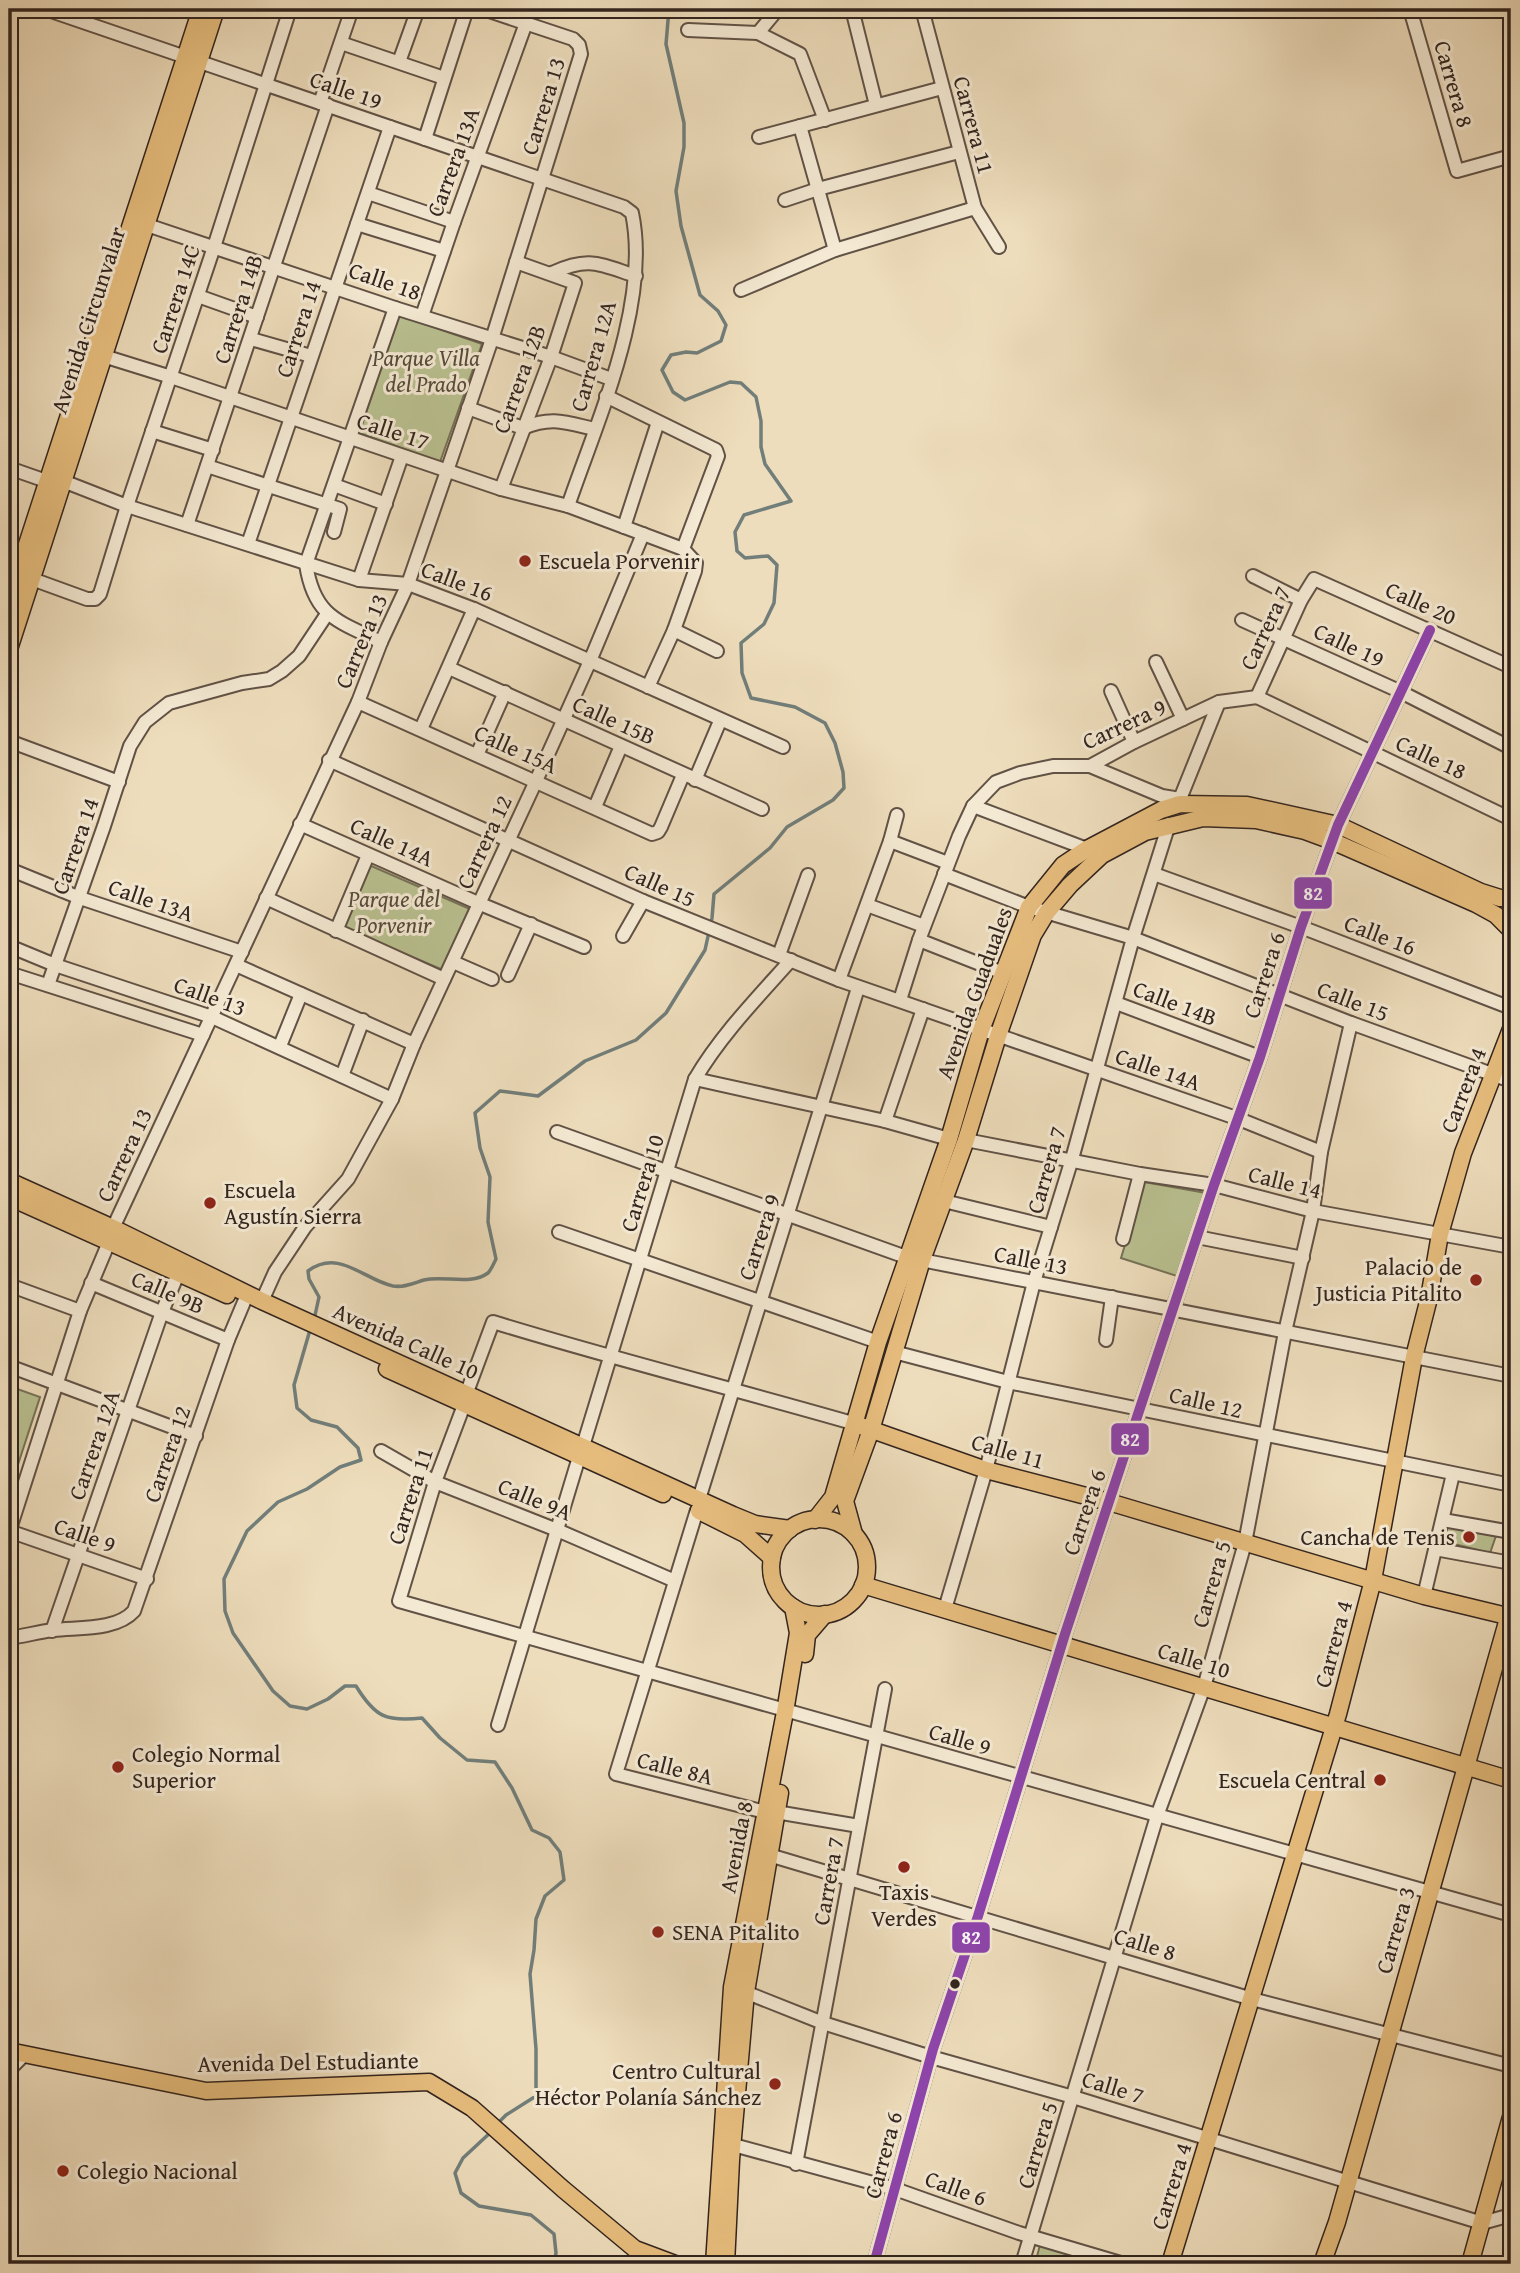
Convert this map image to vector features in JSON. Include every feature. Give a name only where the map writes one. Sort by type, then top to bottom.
[{"type":"highway","name":"Avenida Circunvalar","points":[[97,354],[144,224],[191,59],[202,9]]},
{"type":"highway","name":"Avenida Circunvalar","points":[[9,603],[56,482],[191,59],[215,9]]},
{"type":"highway","name":"Avenida Circunvalar","points":[[9,646],[32,579],[56,482]]},
{"type":"main road","name":"Avenida Guaduales","points":[[815,1520],[833,1497],[894,1352],[914,1258],[981,1030],[1029,907],[1063,865],[1142,819],[1180,802],[1247,805],[1338,825],[1481,892],[1500,898],[1511,898]]},
{"type":"main road","name":"Avenida Guaduales","points":[[854,1534],[845,1501],[863,1427],[878,1342],[914,1258],[944,1201],[967,1140],[998,1036],[1033,935],[1047,912],[1070,885],[1102,855],[1145,832],[1169,824],[1203,818],[1256,820],[1305,831],[1332,841],[1476,904],[1496,915],[1511,930]]},
{"type":"main road","name":"Carrera 4","points":[[1170,2264],[1334,1726],[1373,1580],[1414,1357],[1429,1298],[1440,1234],[1463,1153],[1511,1029]]},
{"type":"main road","name":"Avenida Calle 10","points":[[9,1181],[178,1274],[314,1330],[698,1504],[755,1524],[790,1529]]},
{"type":"main road","name":"Avenida Calle 10","points":[[9,1197],[111,1235],[262,1301],[314,1330]]},
{"type":"main road","name":"Calle 11","points":[[863,1427],[986,1470],[1109,1502],[1424,1596],[1510,1614]]},
{"type":"main road","name":"Avenida Calle 10","points":[[698,1504],[745,1534],[772,1558]]},
{"type":"main road","points":[[815,1520],[836,1522],[854,1534],[862,1545],[866,1558],[863,1585],[848,1605],[825,1614],[808,1614],[793,1607],[784,1600],[772,1580],[772,1558],[782,1537],[790,1529],[815,1520]]},
{"type":"main road","name":"Calle 10","points":[[863,1585],[1511,1780]]},
{"type":"main road","name":"Avenida 8","points":[[790,1713],[798,1633],[793,1607]]},
{"type":"main road","name":"Avenida 8","points":[[713,2264],[727,2143],[739,1990],[807,1635],[825,1614]]},
{"type":"main road","name":"Carrera 3","points":[[1322,2264],[1348,2183],[1510,1614]]},
{"type":"main road","name":"Avenida 8","points":[[739,1990],[769,1855],[771,1812]]},
{"type":"main road","name":"Avenida Del Estudiante","points":[[16,2053],[206,2091],[429,2082],[472,2108],[635,2249],[675,2264]]},
{"type":"main road","points":[[1470,2264],[1511,2117]]},
{"type":"main road","name":"Avenida 8","points":[[726,2264],[727,2143]]},
{"type":"street","name":"Calle 19","points":[[45,9],[390,128],[477,155],[624,207],[632,213]]},
{"type":"street","name":"Carrera 14C","points":[[32,579],[87,599],[95,599],[100,594],[290,9]]},
{"type":"street","name":"Carrera 14B","points":[[187,525],[251,339],[352,9]]},
{"type":"street","points":[[398,62],[418,9]]},
{"type":"street","points":[[425,139],[467,9]]},
{"type":"street","points":[[483,9],[526,23]]},
{"type":"street","points":[[758,33],[778,9]]},
{"type":"street","points":[[852,9],[876,105]]},
{"type":"street","name":"Carrera 11","points":[[922,9],[975,208],[999,247]]},
{"type":"street","name":"Carrera 8","points":[[1410,9],[1457,171],[1511,156]]},
{"type":"street","name":"Carrera 13","points":[[9,1532],[91,1283],[203,1035],[217,1019],[239,958],[358,702],[381,642],[408,584],[447,471],[492,339],[581,54],[579,45],[573,39],[526,23]]},
{"type":"street","name":"Carrera 13A","points":[[422,316],[526,23]]},
{"type":"street","points":[[688,30],[758,33],[800,54],[825,120]]},
{"type":"street","points":[[341,43],[444,78]]},
{"type":"street","points":[[759,137],[942,88]]},
{"type":"street","points":[[800,126],[835,250]]},
{"type":"street","name":"Carrera 14","points":[[248,544],[390,128]]},
{"type":"street","points":[[785,200],[959,152]]},
{"type":"street","points":[[368,193],[454,222]]},
{"type":"street","points":[[741,290],[835,250],[975,208]]},
{"type":"street","name":"Carrera 12A","points":[[568,506],[606,396],[626,324],[636,276],[632,213]]},
{"type":"street","name":"Calle 18","points":[[144,224],[611,379]]},
{"type":"street","points":[[358,224],[444,251]]},
{"type":"street","points":[[516,261],[552,273],[586,261],[636,276]]},
{"type":"street","name":"Carrera 12B","points":[[501,489],[551,357],[575,283],[552,273]]},
{"type":"street","points":[[198,296],[257,317]]},
{"type":"street","points":[[334,532],[334,485],[395,308]]},
{"type":"street","points":[[251,339],[311,356]]},
{"type":"street","name":"Calle 17","points":[[97,354],[501,489],[568,506],[683,549]]},
{"type":"street","points":[[606,396],[716,450],[718,456],[683,549],[696,563],[695,571],[674,630],[649,687]]},
{"type":"street","points":[[468,408],[523,428],[541,420],[563,421],[594,429]]},
{"type":"street","points":[[624,527],[658,422]]},
{"type":"street","points":[[152,431],[213,450]]},
{"type":"street","points":[[359,580],[402,456]]},
{"type":"street","points":[[207,466],[334,507]]},
{"type":"street","name":"Calle 16","points":[[9,468],[359,580],[408,584],[474,609],[783,747]]},
{"type":"street","points":[[334,485],[386,504]]},
{"type":"street","points":[[334,507],[306,564],[314,597],[327,614],[381,642]]},
{"type":"street","name":"Carrera 12","points":[[262,1301],[275,1272],[305,1227],[348,1180],[392,1099],[414,1044],[590,661],[643,534]]},
{"type":"street","points":[[1253,576],[1301,600]]},
{"type":"street","name":"Carrera 7","points":[[1257,697],[1301,600],[1314,579]]},
{"type":"street","name":"Calle 20","points":[[1314,579],[1511,667]]},
{"type":"street","points":[[421,729],[474,609]]},
{"type":"street","name":"Carrera 14","points":[[48,985],[130,746],[145,722],[169,703],[242,683],[269,679],[299,656],[327,614]]},
{"type":"street","name":"Calle 19","points":[[1242,621],[1399,691],[1511,748]]},
{"type":"street","points":[[674,630],[718,651]]},
{"type":"street","name":"Carrera 6","points":[[874,2264],[931,2057],[978,1916],[1019,1777],[1172,1309],[1260,1057],[1301,927],[1338,825],[1430,630]]},
{"type":"street","points":[[1156,662],[1184,719]]},
{"type":"street","name":"Calle 15B","points":[[449,668],[762,809]]},
{"type":"street","points":[[1111,691],[1134,743]]},
{"type":"street","points":[[477,755],[505,692]]},
{"type":"street","name":"Calle 18","points":[[1257,697],[1511,817]]},
{"type":"street","name":"Carrera 9","points":[[900,1000],[924,926],[973,806],[996,782],[1020,773],[1053,766],[1090,766],[1219,702],[1257,697]]},
{"type":"street","name":"Calle 15A","points":[[358,702],[652,834],[658,832],[682,775]]},
{"type":"street","points":[[1090,766],[1180,802],[1219,702]]},
{"type":"street","points":[[695,780],[720,721]]},
{"type":"street","points":[[9,741],[119,782]]},
{"type":"street","points":[[595,807],[621,746]]},
{"type":"street","name":"Calle 15","points":[[329,760],[699,925],[858,988],[900,1000],[981,1030]]},
{"type":"street","points":[[973,806],[1087,849]]},
{"type":"street","points":[[839,980],[897,815]]},
{"type":"street","name":"Calle 14A","points":[[300,824],[584,947]]},
{"type":"street","name":"Carrera 7","points":[[945,1609],[986,1470],[1034,1282],[1072,1159],[1133,938],[1169,824]]},
{"type":"street","name":"Calle 15","points":[[890,841],[1029,907],[1133,938],[1351,1023],[1511,1081]]},
{"type":"street","points":[[336,931],[368,855]]},
{"type":"street","name":"Calle 13A","points":[[9,869],[239,958],[301,994],[414,1044]]},
{"type":"street","name":"Calle 16","points":[[1154,874],[1511,1008]]},
{"type":"street","name":"Carrera 10","points":[[498,1725],[695,1079],[707,1059],[785,957],[808,875]]},
{"type":"street","points":[[267,898],[444,979]]},
{"type":"street","points":[[623,936],[643,901]]},
{"type":"street","points":[[867,905],[924,926]]},
{"type":"street","points":[[508,975],[531,925]]},
{"type":"street","points":[[919,940],[1003,973]]},
{"type":"street","name":"Calle 13","points":[[9,946],[55,965],[217,1019],[392,1099]]},
{"type":"street","points":[[453,962],[492,979]]},
{"type":"street","name":"Calle 13","points":[[9,973],[203,1035]]},
{"type":"street","name":"Carrera 9","points":[[616,1774],[858,988]]},
{"type":"street","points":[[279,1046],[301,994]]},
{"type":"street","points":[[139,1014],[146,995]]},
{"type":"street","name":"Calle 14B","points":[[1116,1003],[1260,1057]]},
{"type":"street","points":[[884,1121],[923,1009]]},
{"type":"street","points":[[342,1076],[363,1020]]},
{"type":"street","name":"Carrera 5","points":[[1022,2264],[1157,1816],[1203,1687],[1245,1543],[1285,1332],[1313,1212],[1321,1152],[1351,1023]]},
{"type":"street","name":"Calle 14A","points":[[981,1030],[1239,1119],[1321,1152]]},
{"type":"street","points":[[695,1079],[884,1121],[949,1139]]},
{"type":"street","name":"Calle 13","points":[[557,1132],[914,1258],[1511,1376]]},
{"type":"street","name":"Calle 14","points":[[967,1140],[1140,1174],[1214,1185],[1313,1212],[1511,1248]]},
{"type":"street","points":[[1123,1239],[1140,1174]]},
{"type":"street","points":[[944,1201],[1051,1227]]},
{"type":"street","points":[[559,1232],[878,1342]]},
{"type":"street","points":[[1197,1237],[1303,1258]]},
{"type":"street","name":"Carrera 12A","points":[[51,1630],[178,1274]]},
{"type":"street","name":"Calle 9B","points":[[91,1283],[228,1340]]},
{"type":"street","points":[[9,1285],[80,1311]]},
{"type":"street","points":[[1106,1340],[1112,1297]]},
{"type":"street","name":"Carrera 12","points":[[51,1630],[110,1624],[129,1617],[134,1611],[228,1340],[244,1302]]},
{"type":"street","name":"Carrera 11","points":[[399,1601],[435,1482],[493,1322]]},
{"type":"street","name":"Calle 11","points":[[493,1322],[610,1358],[733,1389],[863,1427]]},
{"type":"street","name":"Calle 12","points":[[894,1352],[1009,1382],[1511,1486]]},
{"type":"street","points":[[9,1366],[196,1436]]},
{"type":"street","name":"Calle 9A","points":[[382,1451],[435,1482],[557,1530],[675,1581]]},
{"type":"street","points":[[1424,1596],[1453,1474]]},
{"type":"street","points":[[1443,1520],[1511,1532]]},
{"type":"street","name":"Calle 9","points":[[9,1532],[147,1579]]},
{"type":"street","points":[[1435,1549],[1511,1563]]},
{"type":"street","name":"Calle 9","points":[[399,1601],[1511,1915]]},
{"type":"street","points":[[9,1638],[51,1630]]},
{"type":"street","name":"Carrera 7","points":[[796,2164],[886,1689]]},
{"type":"street","name":"Calle 8A","points":[[616,1774],[771,1812],[859,1826]]},
{"type":"street","name":"Calle 8","points":[[769,1855],[1252,1999],[1511,2066]]},
{"type":"street","name":"Calle 7","points":[[739,1990],[823,2023],[931,2057],[1073,2097],[1482,2223]]},
{"type":"street","points":[[9,2070],[16,2053]]},
{"type":"street","name":"Calle 6","points":[[727,2143],[895,2189],[1031,2237],[1124,2264]]},
{"type":"street","points":[[1482,2223],[1511,2215]]},
{"type":"green space","name":"Parque Villa del Prado","points":[[399,315],[482,344],[440,462],[359,433]]},
{"type":"green space","name":"Parque del Porvenir","points":[[369,865],[470,909],[443,970],[344,928]]},
{"type":"green space","points":[[1144,1182],[1206,1193],[1180,1277],[1121,1258]]},
{"type":"green space","points":[[9,1386],[40,1397],[9,1492]]},
{"type":"green space","name":"Cancha de Tenis","points":[[1447,1522],[1497,1533],[1490,1553],[1442,1541]]},
{"type":"green space","points":[[1040,2245],[1106,2264],[1035,2264]]},
{"type":"waterway","points":[[314,1320],[319,1297],[309,1279],[308,1271],[319,1265],[341,1264],[393,1286],[405,1286],[432,1279],[473,1279],[488,1273],[496,1259],[488,1222],[490,1177],[480,1148],[475,1113],[500,1091],[538,1096],[585,1061],[636,1040],[666,1013],[705,950],[714,894],[770,848],[787,827],[833,800],[844,788],[843,772],[835,743],[825,723],[795,707],[751,698],[742,673],[741,643],[764,624],[774,603],[777,565],[768,556],[745,558],[737,551],[735,532],[744,515],[791,501],[765,464],[756,397],[741,383],[730,382],[685,400],[673,392],[662,370],[671,355],[697,353],[721,341],[726,325],[718,311],[700,295],[681,226],[676,191],[684,147],[684,123],[666,44],[669,9]]},
{"type":"waterway","points":[[310,1330],[294,1385],[297,1408],[311,1420],[337,1427],[358,1448],[361,1460],[340,1467],[307,1489],[278,1502],[247,1531],[224,1579],[225,1611],[233,1633],[273,1691],[290,1706],[307,1709],[328,1699],[345,1686],[356,1686],[369,1705],[383,1715],[399,1719],[422,1718],[440,1738],[467,1760],[495,1762],[512,1788],[532,1830],[549,1838],[560,1852],[564,1880],[545,1896],[536,1919],[530,1974],[536,2049],[536,2096],[498,2123]]},
{"type":"waterway","points":[[491,2132],[463,2158],[455,2173],[461,2193],[479,2206],[531,2215],[554,2234],[554,2264]]},
{"type":"transit line","name":"82","points":[[874,2264],[933,2049],[978,1916],[1065,1634],[1214,1185],[1260,1057],[1301,927],[1338,825],[1430,630]]},
{"type":"place","name":"Escuela Porvenir","points":[[525,561]]},
{"type":"place","name":"Escuela Agustín Sierra","points":[[210,1203]]},
{"type":"place","name":"Palacio de Justicia Pitalito","points":[[1476,1280]]},
{"type":"place","name":"Cancha de Tenis","points":[[1469,1537]]},
{"type":"place","name":"Colegio Normal Superior","points":[[118,1767]]},
{"type":"place","name":"Escuela Central","points":[[1380,1780]]},
{"type":"place","name":"Taxis Verdes","points":[[904,1867]]},
{"type":"place","name":"SENA Pitalito","points":[[658,1932]]},
{"type":"place","name":"Centro Cultural Héctor Polanía Sánchez","points":[[775,2084]]},
{"type":"place","name":"Colegio Nacional","points":[[63,2171]]}]
